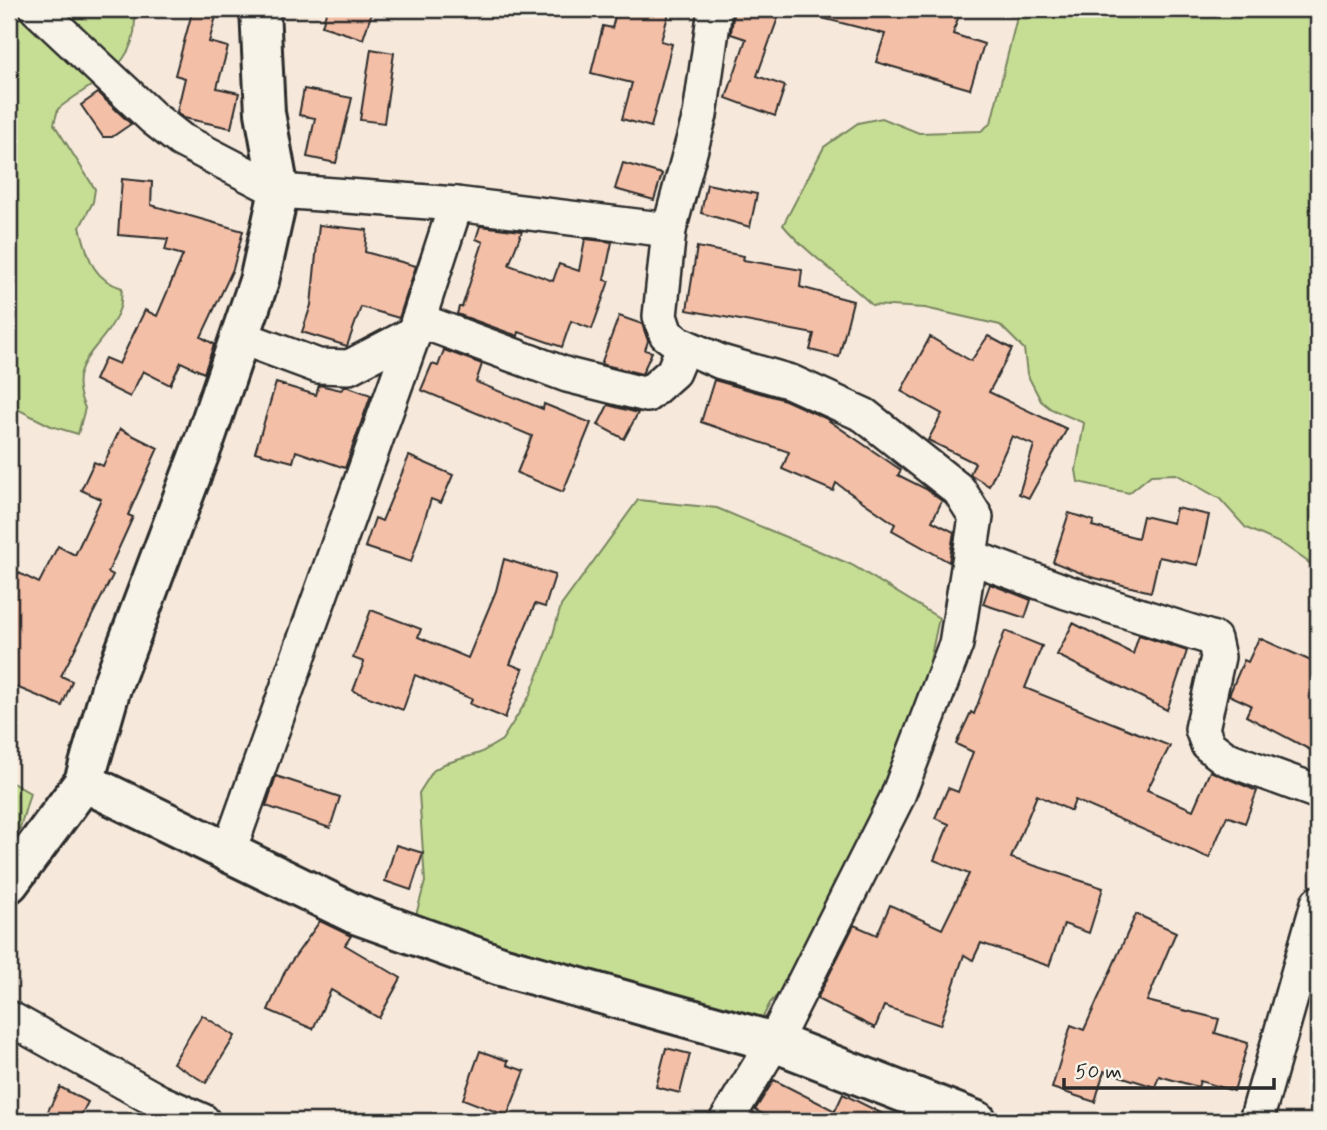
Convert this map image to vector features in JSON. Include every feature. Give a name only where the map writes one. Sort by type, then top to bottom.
[{"type":"main road","points":[[9,883],[30,859],[84,782],[111,688],[205,439],[258,281],[279,191],[265,113],[260,9]]},
{"type":"main road","points":[[84,782],[353,913],[501,966],[774,1042],[977,1121]]},
{"type":"street","points":[[37,9],[153,118],[181,140],[279,191],[456,204],[669,230]]},
{"type":"street","points":[[715,9],[700,115],[669,230],[660,316],[666,334],[684,346],[721,362],[791,382],[864,415],[967,498],[976,517],[956,644],[897,798],[774,1042],[726,1121]]},
{"type":"street","points":[[228,853],[416,327],[456,204]]},
{"type":"street","points":[[240,337],[318,366],[349,367],[416,327],[566,375],[647,395],[673,372],[684,346]]},
{"type":"street","points":[[971,557],[1066,592],[1214,639],[1218,657],[1202,729],[1208,745],[1225,758],[1318,792]]},
{"type":"street","points":[[1256,1121],[1318,903]]},
{"type":"street","points":[[9,1018],[160,1102],[203,1121]]},
{"type":"green space","points":[[9,9],[134,9],[135,29],[131,45],[123,58],[113,70],[58,109],[54,124],[95,189],[93,202],[80,227],[92,265],[103,278],[122,288],[120,308],[113,323],[82,366],[79,392],[85,408],[78,434],[51,426],[9,405]]},
{"type":"green space","points":[[1019,9],[1318,9],[1318,569],[1284,545],[1246,528],[1220,499],[1176,474],[1151,475],[1129,493],[1078,482],[1076,470],[1084,423],[1051,409],[1041,401],[1027,374],[1024,349],[1000,325],[925,308],[872,305],[804,247],[783,225],[824,147],[858,123],[882,118],[919,133],[981,131],[991,123]]},
{"type":"green space","points":[[638,500],[717,508],[852,565],[939,618],[928,670],[890,779],[782,990],[770,1003],[757,1029],[435,932],[416,915],[425,882],[419,793],[433,771],[444,764],[480,753],[502,740],[529,697],[550,645],[561,606]]},
{"type":"green space","points":[[9,781],[30,793],[20,828],[9,845]]},
{"type":"building","points":[[193,9],[218,9],[209,42],[228,47],[217,88],[239,93],[231,128],[184,118],[177,112],[185,78],[175,75]]},
{"type":"building","points":[[327,9],[373,9],[363,39],[322,26]]},
{"type":"building","points":[[617,9],[670,9],[661,41],[672,44],[651,127],[622,119],[632,83],[591,73],[603,26],[612,28]]},
{"type":"building","points":[[734,9],[762,9],[779,15],[757,76],[785,86],[775,116],[726,98],[746,39],[731,34]]},
{"type":"building","points":[[819,9],[937,9],[959,15],[953,34],[984,44],[970,89],[876,62],[885,34],[818,17]]},
{"type":"building","points":[[371,49],[394,53],[384,123],[360,120]]},
{"type":"building","points":[[304,89],[352,98],[336,163],[307,157],[315,118],[299,115]]},
{"type":"building","points":[[98,93],[131,124],[112,137],[103,137],[81,105]]},
{"type":"building","points":[[623,163],[662,174],[654,200],[615,189]]},
{"type":"building","points":[[122,179],[152,182],[151,205],[243,231],[233,269],[201,337],[214,344],[204,373],[181,362],[170,385],[143,371],[130,397],[95,380],[105,358],[119,364],[145,310],[157,316],[183,255],[165,250],[168,239],[118,235]]},
{"type":"building","points":[[707,184],[757,194],[750,227],[701,213]]},
{"type":"building","points":[[319,225],[367,230],[365,252],[416,266],[399,318],[361,307],[347,346],[302,332],[311,305]]},
{"type":"building","points":[[480,226],[522,231],[509,265],[553,281],[559,264],[579,271],[585,239],[612,242],[604,280],[609,281],[592,329],[571,321],[562,347],[519,332],[518,336],[457,314],[459,307],[462,307],[483,242],[476,239]]},
{"type":"building","points":[[697,247],[744,256],[743,260],[802,270],[800,287],[853,301],[839,357],[810,350],[814,334],[687,310]]},
{"type":"building","points":[[619,316],[642,324],[648,341],[645,350],[652,352],[642,374],[601,364]]},
{"type":"building","points":[[988,336],[1012,349],[989,392],[1067,429],[1029,498],[1019,494],[1034,445],[1012,436],[989,486],[970,474],[975,463],[928,440],[942,414],[901,391],[930,337],[971,361]]},
{"type":"building","points":[[444,350],[482,364],[476,382],[543,409],[544,404],[591,423],[563,492],[517,473],[532,436],[421,390],[432,364],[438,366]]},
{"type":"building","points":[[714,380],[785,400],[825,418],[901,470],[898,475],[926,489],[942,501],[932,521],[954,532],[949,562],[892,530],[895,524],[836,483],[833,491],[782,469],[789,452],[701,422]]},
{"type":"building","points":[[276,383],[316,395],[319,385],[341,390],[346,386],[371,395],[345,468],[296,451],[293,462],[255,452]]},
{"type":"building","points":[[608,405],[638,413],[624,439],[598,425]]},
{"type":"building","points":[[120,429],[158,448],[128,515],[133,517],[108,572],[113,575],[61,676],[72,681],[62,706],[9,684],[9,568],[39,583],[58,546],[75,555],[101,499],[81,490],[94,462],[103,466]]},
{"type":"building","points":[[409,456],[453,475],[441,503],[431,499],[411,562],[365,547],[375,518],[382,521]]},
{"type":"building","points":[[1176,508],[1209,515],[1198,565],[1159,557],[1151,592],[1091,577],[1053,562],[1069,513],[1094,521],[1092,526],[1138,538],[1143,516],[1173,523]]},
{"type":"building","points":[[504,559],[555,575],[545,607],[535,604],[510,664],[523,669],[505,718],[470,704],[472,699],[415,675],[403,710],[353,691],[364,662],[353,658],[371,610],[421,629],[418,637],[468,658],[496,591]]},
{"type":"building","points":[[990,584],[1031,600],[1025,618],[983,604]]},
{"type":"building","points":[[1073,623],[1133,654],[1139,635],[1187,651],[1167,710],[1057,655]]},
{"type":"building","points":[[1005,631],[1042,646],[1025,688],[1170,746],[1147,790],[1193,810],[1210,771],[1257,791],[1245,823],[1227,816],[1209,858],[1075,800],[1071,811],[1037,795],[1011,858],[1103,888],[1089,933],[1064,924],[1049,966],[981,943],[973,960],[964,955],[940,1025],[884,1006],[875,1028],[817,999],[854,925],[877,935],[890,905],[942,929],[969,874],[934,860],[949,824],[935,818],[948,788],[958,792],[973,752],[956,744],[971,712],[974,714]]},
{"type":"building","points":[[1259,638],[1318,664],[1318,754],[1246,716],[1251,705],[1229,695],[1244,660],[1248,662]]},
{"type":"building","points":[[276,776],[340,797],[330,828],[266,806]]},
{"type":"building","points":[[396,845],[423,853],[411,890],[385,881]]},
{"type":"building","points":[[1136,914],[1176,932],[1147,1001],[1219,1019],[1215,1033],[1248,1043],[1234,1091],[1200,1081],[1198,1087],[1159,1076],[1155,1087],[1104,1071],[1095,1102],[1052,1088],[1071,1025],[1084,1030]]},
{"type":"building","points":[[320,921],[351,936],[345,945],[401,978],[379,1018],[331,990],[313,1029],[268,1010],[286,969]]},
{"type":"building","points":[[202,1015],[235,1036],[206,1083],[173,1063]]},
{"type":"building","points":[[666,1048],[690,1054],[680,1093],[656,1087]]},
{"type":"building","points":[[480,1051],[508,1061],[507,1065],[525,1071],[507,1116],[463,1099]]},
{"type":"building","points":[[774,1080],[835,1111],[843,1094],[897,1121],[777,1121],[755,1110]]},
{"type":"building","points":[[60,1087],[88,1102],[78,1121],[57,1121],[46,1115]]},
{"type":"waterway","points":[[9,260],[12,298],[9,306]]}]
